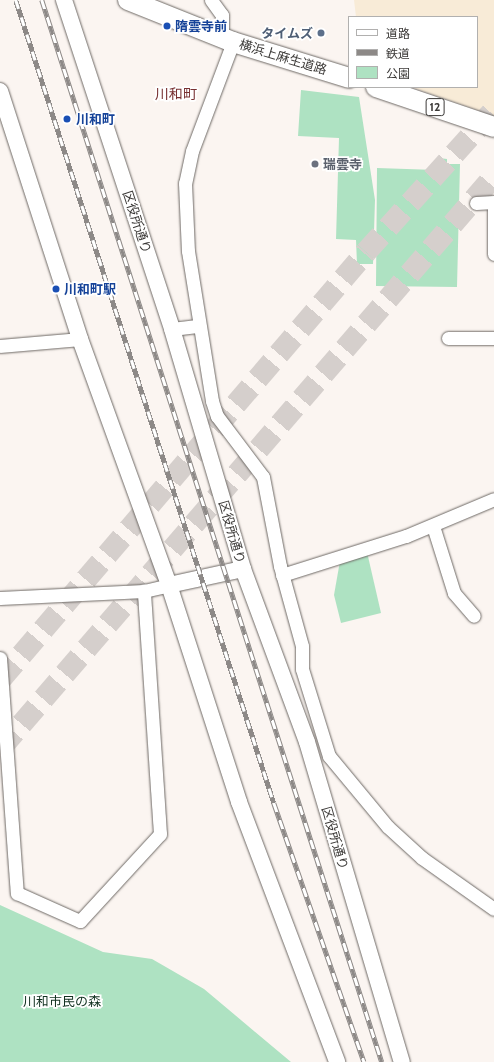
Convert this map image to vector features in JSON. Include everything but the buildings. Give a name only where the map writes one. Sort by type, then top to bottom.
[{"type":"main road","name":"横浜上麻生道路","points":[[128,0],[227,40],[348,78]]},
{"type":"main road","name":"12","points":[[379,88],[494,127]]},
{"type":"street","name":"区役所通り","points":[[64,0],[172,329],[243,569],[286,677],[402,1062]]},
{"type":"street","points":[[211,0],[222,15],[227,40],[192,152],[185,183],[188,251],[197,326],[217,416],[263,477],[282,575],[302,646],[302,669],[329,756],[350,785],[422,858],[494,910]]},
{"type":"street","points":[[0,91],[80,339],[169,585],[239,802],[337,1062]]},
{"type":"street","points":[[476,203],[494,202]]},
{"type":"street","points":[[494,205],[494,254]]},
{"type":"street","points":[[172,329],[197,326]]},
{"type":"street","points":[[448,338],[494,338]]},
{"type":"street","points":[[0,346],[80,339]]},
{"type":"street","points":[[282,575],[433,526],[494,499]]},
{"type":"street","points":[[433,526],[454,593],[474,616]]},
{"type":"street","points":[[0,598],[144,591],[243,569]]},
{"type":"street","points":[[0,658],[2,756],[17,892],[80,921],[160,834],[144,591]]},
{"type":"street","points":[[286,677],[302,669]]},
{"type":"shaded area","points":[[354,0],[494,0],[494,116],[414,88],[478,88],[478,16],[356,16]]},
{"type":"green space","points":[[301,90],[359,97],[375,200],[373,264],[357,264],[356,240],[336,239],[339,138],[298,136]]},
{"type":"green space","points":[[439,158],[447,159],[447,164],[460,164],[457,287],[376,286],[377,168],[436,170]]},
{"type":"green space","points":[[367,552],[381,613],[341,623],[334,595],[340,561]]},
{"type":"green space","name":"川和市民の森","points":[[0,905],[103,952],[152,959],[204,989],[291,1062],[0,1062]]},
{"type":"tunnel","points":[[0,680],[366,252],[494,110]]},
{"type":"tunnel","points":[[0,749],[494,176]]},
{"type":"railway","points":[[16,0],[274,803],[364,1062]]},
{"type":"railway","points":[[42,0],[382,1062]]},
{"type":"place","name":"隋雲寺前","points":[[167,26]]},
{"type":"place","name":"タイムズ","points":[[321,33]]},
{"type":"place","name":"川和町","points":[[67,119]]},
{"type":"place","name":"瑞雲寺","points":[[315,164]]},
{"type":"place","name":"川和町駅","points":[[56,289]]},
{"type":"district","name":"川和町","points":[[176,94]]}]
